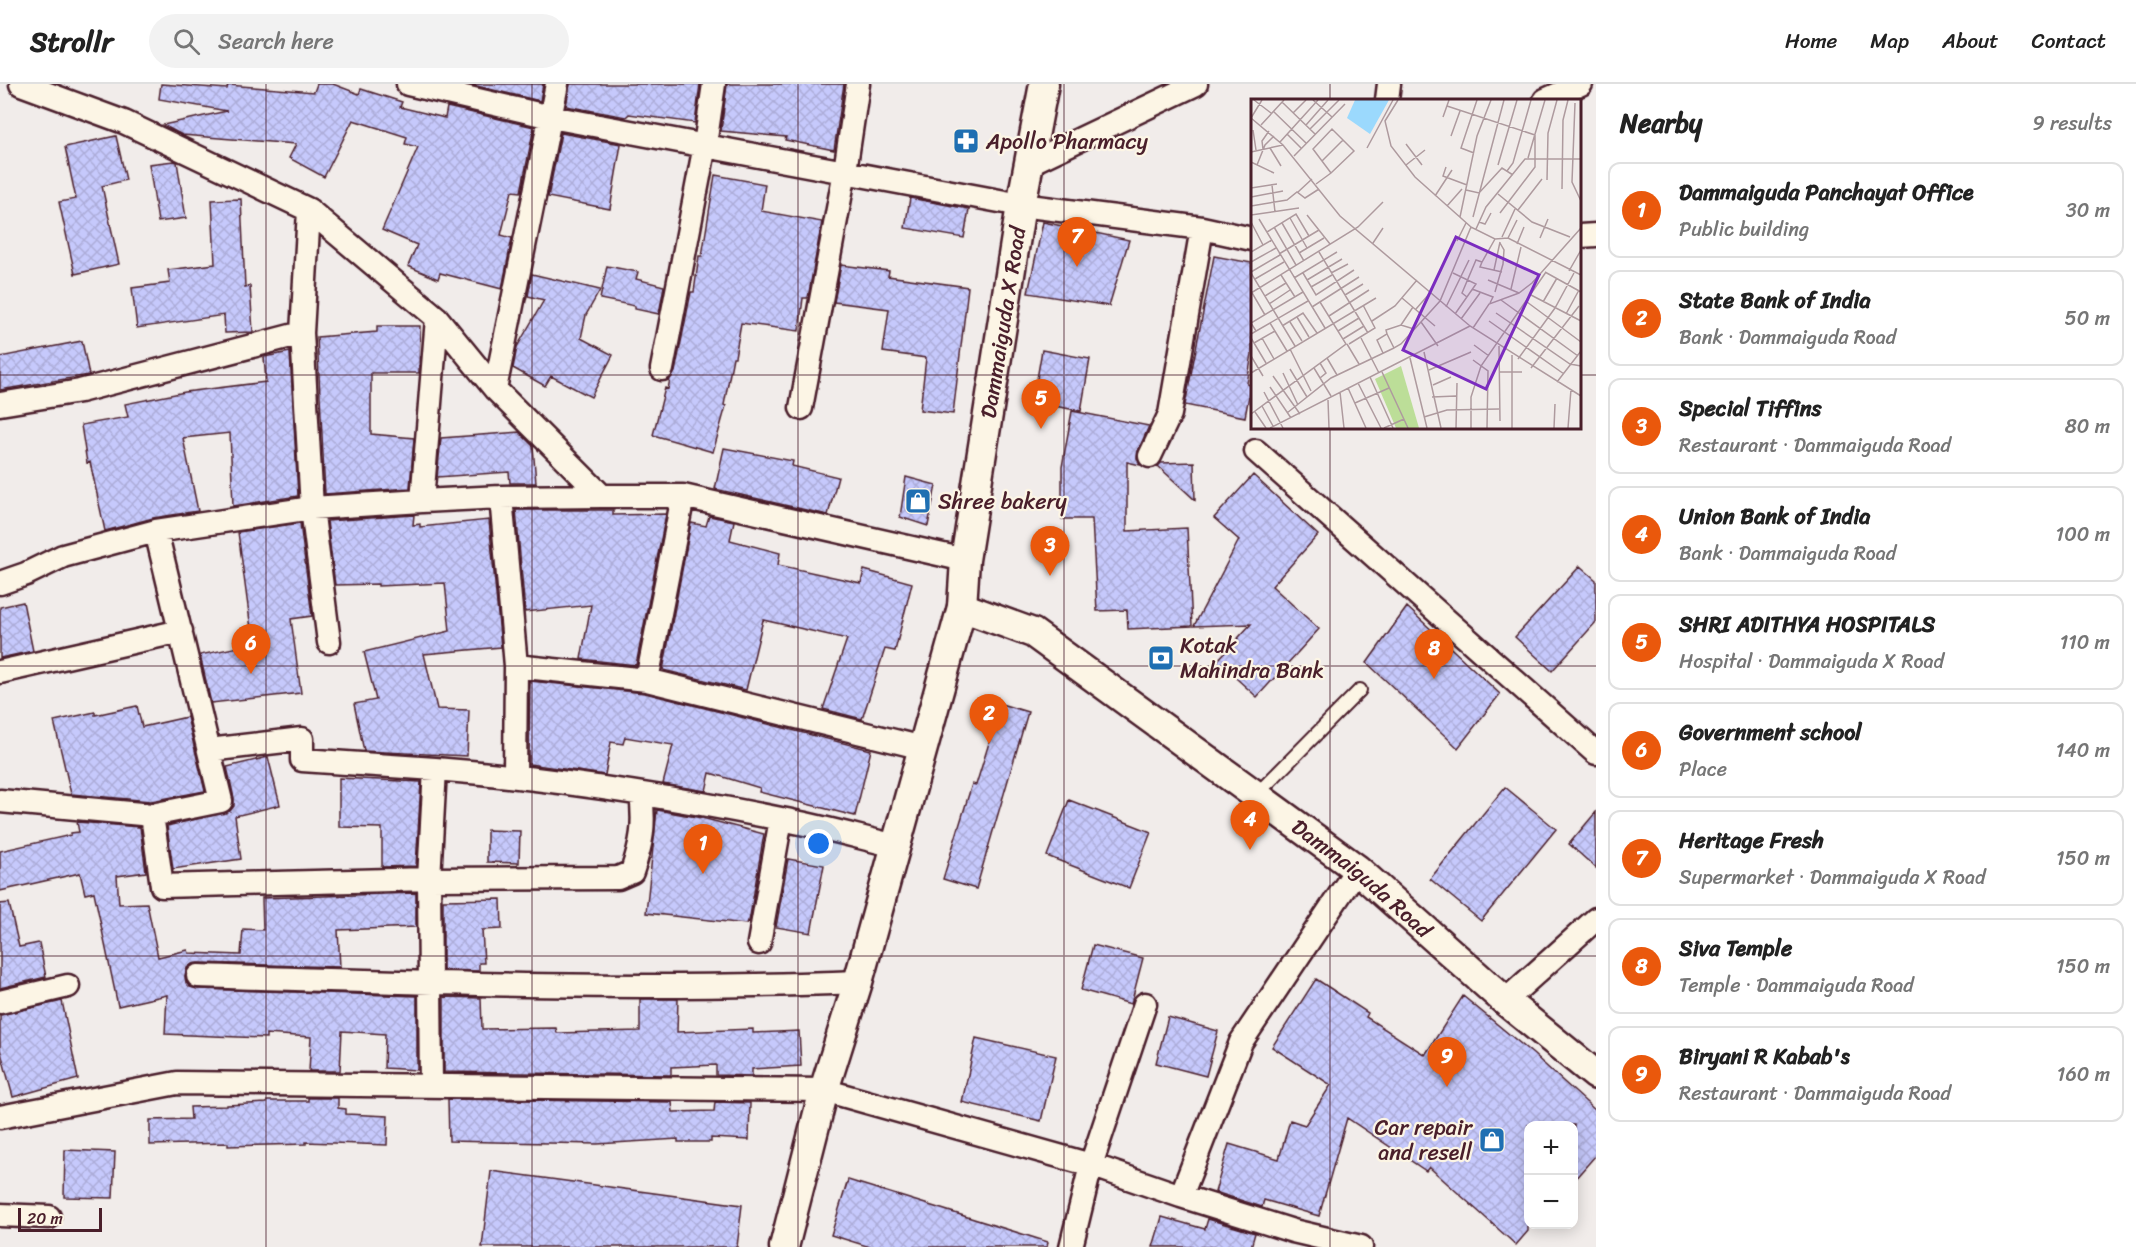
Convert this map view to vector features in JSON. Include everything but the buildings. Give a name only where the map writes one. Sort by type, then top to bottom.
[{"type":"street","points":[[21,84],[124,122],[309,210],[437,318],[495,388],[602,496]]},
{"type":"street","points":[[408,84],[551,117],[1022,205],[1202,228],[1251,239]]},
{"type":"street","points":[[495,388],[557,84]]},
{"type":"street","points":[[662,369],[705,145],[714,84]]},
{"type":"street","points":[[801,408],[845,171],[858,84]]},
{"type":"street","name":"Dammaiguda X Road","points":[[788,1246],[824,1090],[858,982],[962,607],[965,560],[1022,205],[1044,84]]},
{"type":"street","points":[[1030,163],[1196,84]]},
{"type":"street","points":[[1387,99],[1389,84]]},
{"type":"street","points":[[1547,99],[1581,84]]},
{"type":"street","points":[[309,210],[302,333],[312,508],[329,642]]},
{"type":"street","points":[[1150,456],[1170,414],[1202,228]]},
{"type":"street","points":[[1581,236],[1596,234]]},
{"type":"street","points":[[422,501],[437,318]]},
{"type":"street","points":[[0,404],[80,391],[302,333]]},
{"type":"street","points":[[1256,451],[1596,753]]},
{"type":"street","points":[[647,680],[683,496]]},
{"type":"street","points":[[0,583],[26,574],[63,556],[156,531],[312,508],[501,497],[683,496],[965,560]]},
{"type":"street","points":[[501,497],[516,666],[515,776]]},
{"type":"street","points":[[0,801],[152,815],[221,801],[156,531]]},
{"type":"street","name":"Dammaiguda Road","points":[[962,607],[1034,633],[1357,869],[1505,1001],[1596,1075]]},
{"type":"street","points":[[0,672],[181,631]]},
{"type":"street","points":[[516,666],[647,680],[923,748]]},
{"type":"street","points":[[209,750],[302,739],[302,760],[515,776],[641,794],[781,819],[896,846]]},
{"type":"street","points":[[430,1086],[429,879],[435,770]]},
{"type":"street","points":[[152,815],[162,886],[429,879],[618,878],[632,872],[641,847],[644,819],[641,794]]},
{"type":"street","points":[[759,943],[781,819]]},
{"type":"street","points":[[1181,1196],[1241,1042],[1357,869]]},
{"type":"street","points":[[1505,1001],[1596,919]]},
{"type":"street","points":[[198,976],[431,983],[754,986],[858,982]]},
{"type":"street","points":[[0,1002],[68,986]]},
{"type":"street","points":[[1071,1247],[1091,1165],[1145,1004]]},
{"type":"street","points":[[0,1117],[177,1083],[824,1090],[1091,1165],[1294,1239],[1361,1247]]},
{"type":"street","points":[[0,1215],[49,1217]]},
{"type":"lane","points":[[1256,795],[1360,690]]},
{"type":"place","name":"Apollo Pharmacy","points":[[966,141]]},
{"type":"place","name":"Heritage Fresh","points":[[1077,267]]},
{"type":"place","name":"SHRI ADITHYA HOSPITALS","points":[[1041,429]]},
{"type":"place","name":"Shree bakery","points":[[918,501]]},
{"type":"place","name":"Special Tiffins","points":[[1050,576]]},
{"type":"place","name":"Kotak Mahindra Bank","points":[[1161,658]]},
{"type":"place","name":"Government school","points":[[251,674]]},
{"type":"place","name":"Siva Temple","points":[[1434,679]]},
{"type":"place","name":"State Bank of India","points":[[989,744]]},
{"type":"place","name":"Union Bank of India","points":[[1250,850]]},
{"type":"place","name":"Dammaiguda Panchayat Office","points":[[703,874]]},
{"type":"place","name":"Biryani R Kabab's","points":[[1447,1087]]},
{"type":"place","name":"Car repair and resell","points":[[1492,1140]]}]
